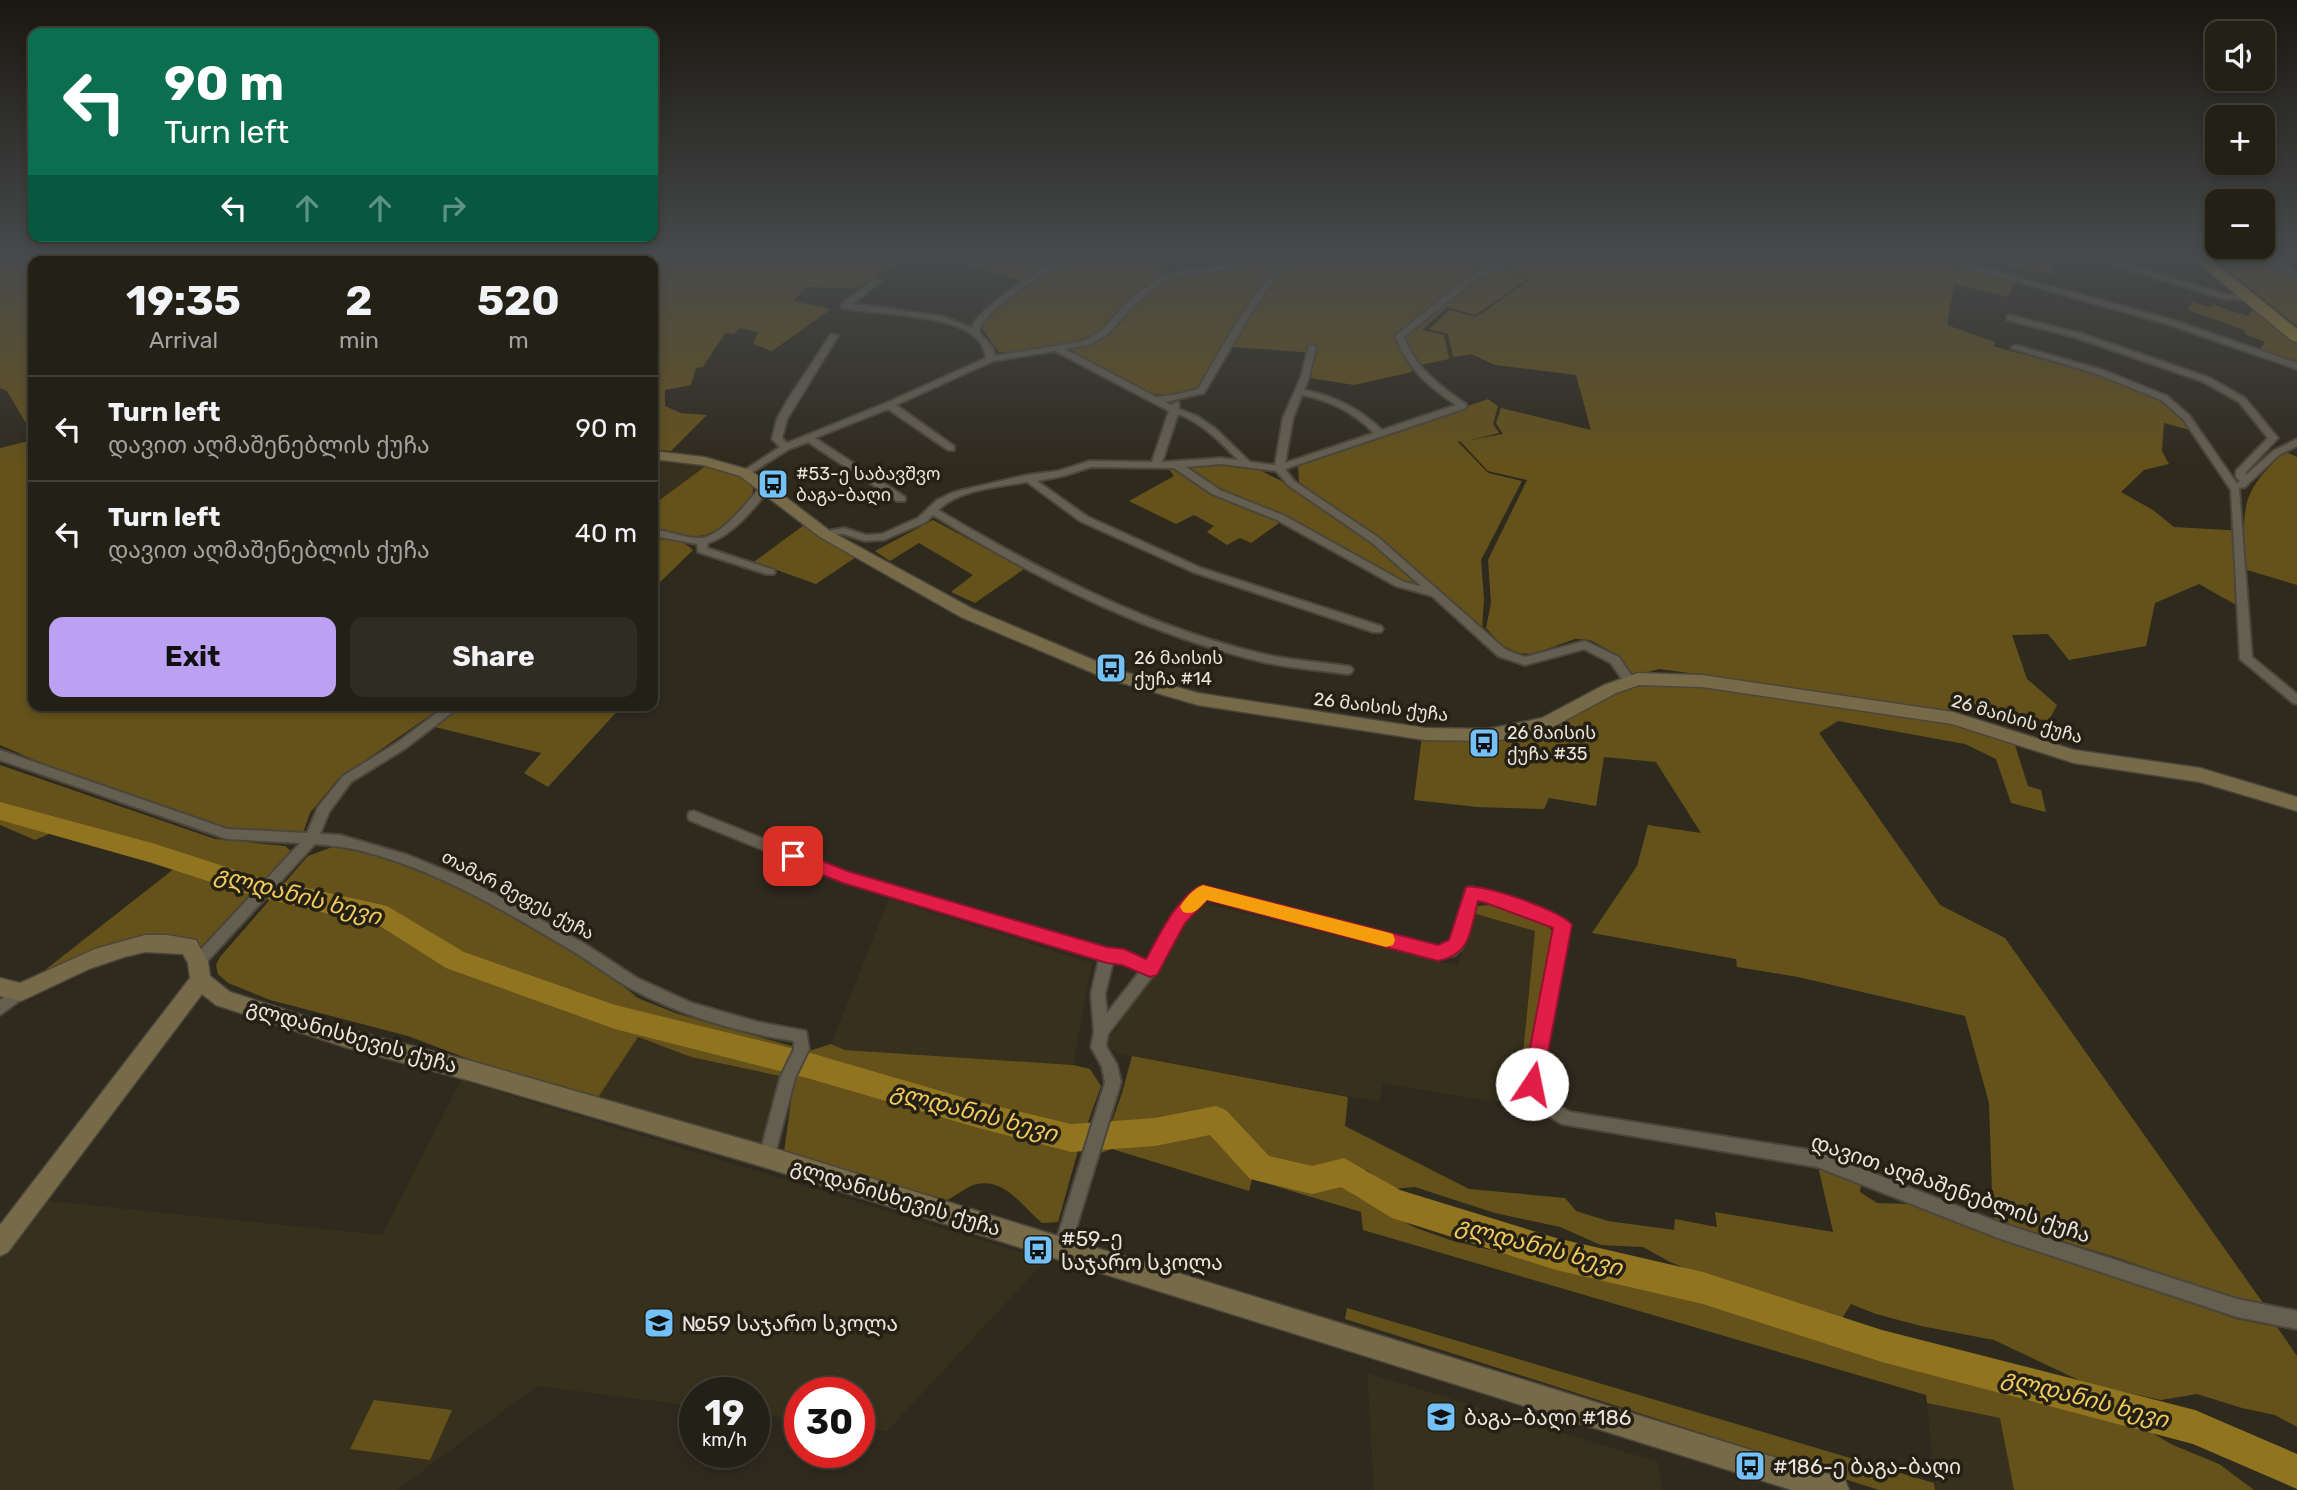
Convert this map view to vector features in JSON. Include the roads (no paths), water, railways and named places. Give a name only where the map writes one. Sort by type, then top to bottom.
[{"type":"highway","points":[[2283,326],[2297,337]]},
{"type":"street","points":[[959,326],[975,332],[989,348],[992,359]]},
{"type":"street","points":[[975,332],[976,326]]},
{"type":"street","points":[[745,473],[807,437],[890,405],[992,359],[1086,343],[1111,326]]},
{"type":"street","points":[[1155,400],[1200,391],[1242,326]]},
{"type":"street","points":[[825,534],[845,531],[865,538],[884,537],[922,520],[942,502],[958,494],[1027,478],[1060,474],[1090,464],[1176,465],[1221,461],[1279,468],[1463,406],[1422,377],[1405,353],[1399,336],[1412,326]]},
{"type":"street","points":[[2038,326],[2207,380],[2242,400],[2273,438],[2241,471],[2241,477],[2246,481]]},
{"type":"street","points":[[2186,326],[2297,366]]},
{"type":"street","points":[[786,447],[777,439],[782,419],[834,337]]},
{"type":"street","points":[[1312,347],[1305,377],[1288,418],[1279,468],[1291,483],[1375,540],[1502,653],[1525,661],[1585,645],[1615,660],[1630,682]]},
{"type":"street","points":[[1056,348],[1174,411],[1188,413],[1204,424],[1246,463]]},
{"type":"street","points":[[2015,348],[2100,372],[2164,398],[2186,417],[2236,490],[2246,659],[2297,700]]},
{"type":"street","points":[[1298,391],[1339,402],[1362,415],[1380,433]]},
{"type":"street","points":[[1156,464],[1180,397]]},
{"type":"street","points":[[890,405],[951,448]]},
{"type":"street","points":[[807,437],[901,499]]},
{"type":"street","points":[[2236,490],[2276,453],[2297,442]]},
{"type":"street","name":"26 მაისის ქუჩა","points":[[658,456],[704,461],[745,473],[825,534],[893,574],[1006,631],[1111,674],[1198,699],[1415,733],[1488,736],[1547,723],[1611,689],[1630,682],[1659,678],[1702,681],[1953,718],[2074,756],[2200,775],[2297,804]]},
{"type":"street","points":[[1176,465],[1216,492],[1281,518],[1400,584],[1438,595]]},
{"type":"street","points":[[1027,478],[1084,519],[1198,570],[1377,629]]},
{"type":"street","points":[[658,533],[702,541],[730,525],[766,487]]},
{"type":"street","points":[[933,511],[1006,556],[1117,607],[1173,629],[1254,656],[1347,670]]},
{"type":"street","points":[[702,541],[702,550],[770,572]]},
{"type":"street","points":[[0,1244],[199,971],[311,839],[323,810],[347,779],[402,745],[448,711]]},
{"type":"street","points":[[0,755],[227,834],[311,839]]},
{"type":"street","points":[[694,816],[843,876],[1107,955],[1124,957],[1150,969]]},
{"type":"street","name":"თამარ მეფეს ქუჩა","points":[[311,839],[340,840],[408,860],[475,889],[580,948],[632,982],[689,1009],[758,1029],[801,1036],[802,1049],[788,1078],[767,1157]]},
{"type":"street","name":"დავით აღმაშენებლის ქუჩა","points":[[1101,1032],[1150,969],[1178,918],[1203,892],[1438,953],[1450,951],[1457,944],[1472,892],[1550,918],[1563,925],[1532,1084],[1543,1105],[1568,1119],[1818,1158],[1998,1230],[2237,1308],[2297,1320]]},
{"type":"street","name":"გლდანისხევის ქუჩა","points":[[21,992],[90,960],[133,945],[170,941],[189,946],[199,971],[223,999],[345,1038],[471,1071],[767,1157],[1835,1490]]},
{"type":"street","points":[[1062,1248],[1113,1082],[1109,1065],[1098,1047],[1101,1032],[1098,994],[1107,955]]},
{"type":"street","points":[[0,986],[21,992]]},
{"type":"street","points":[[0,1009],[21,992]]},
{"type":"waterway","name":"გლდანის ხევი","points":[[0,811],[152,853],[254,886],[387,917],[455,960],[615,1017],[807,1065],[975,1114],[1071,1138],[1155,1132],[1216,1120],[1261,1169],[1312,1180],[1344,1172],[1392,1203],[1556,1254],[1703,1288],[1882,1346],[2195,1427],[2297,1472]]},
{"type":"place","name":"#53-ე საბავშვო ბაგა-ბაღი","points":[[773,484]]},
{"type":"place","name":"26 მაისის ქუჩა #14","points":[[1111,668]]},
{"type":"place","name":"26 მაისის ქუჩა #35","points":[[1484,743]]},
{"type":"place","name":"#59-ე საჯარო სკოლა","points":[[1038,1250]]},
{"type":"place","name":"№59 საჯარო სკოლა","points":[[659,1323]]},
{"type":"place","name":"ბაგა–ბაღი #186","points":[[1441,1417]]},
{"type":"place","name":"#186-ე ბაგა-ბაღი","points":[[1750,1466]]}]
